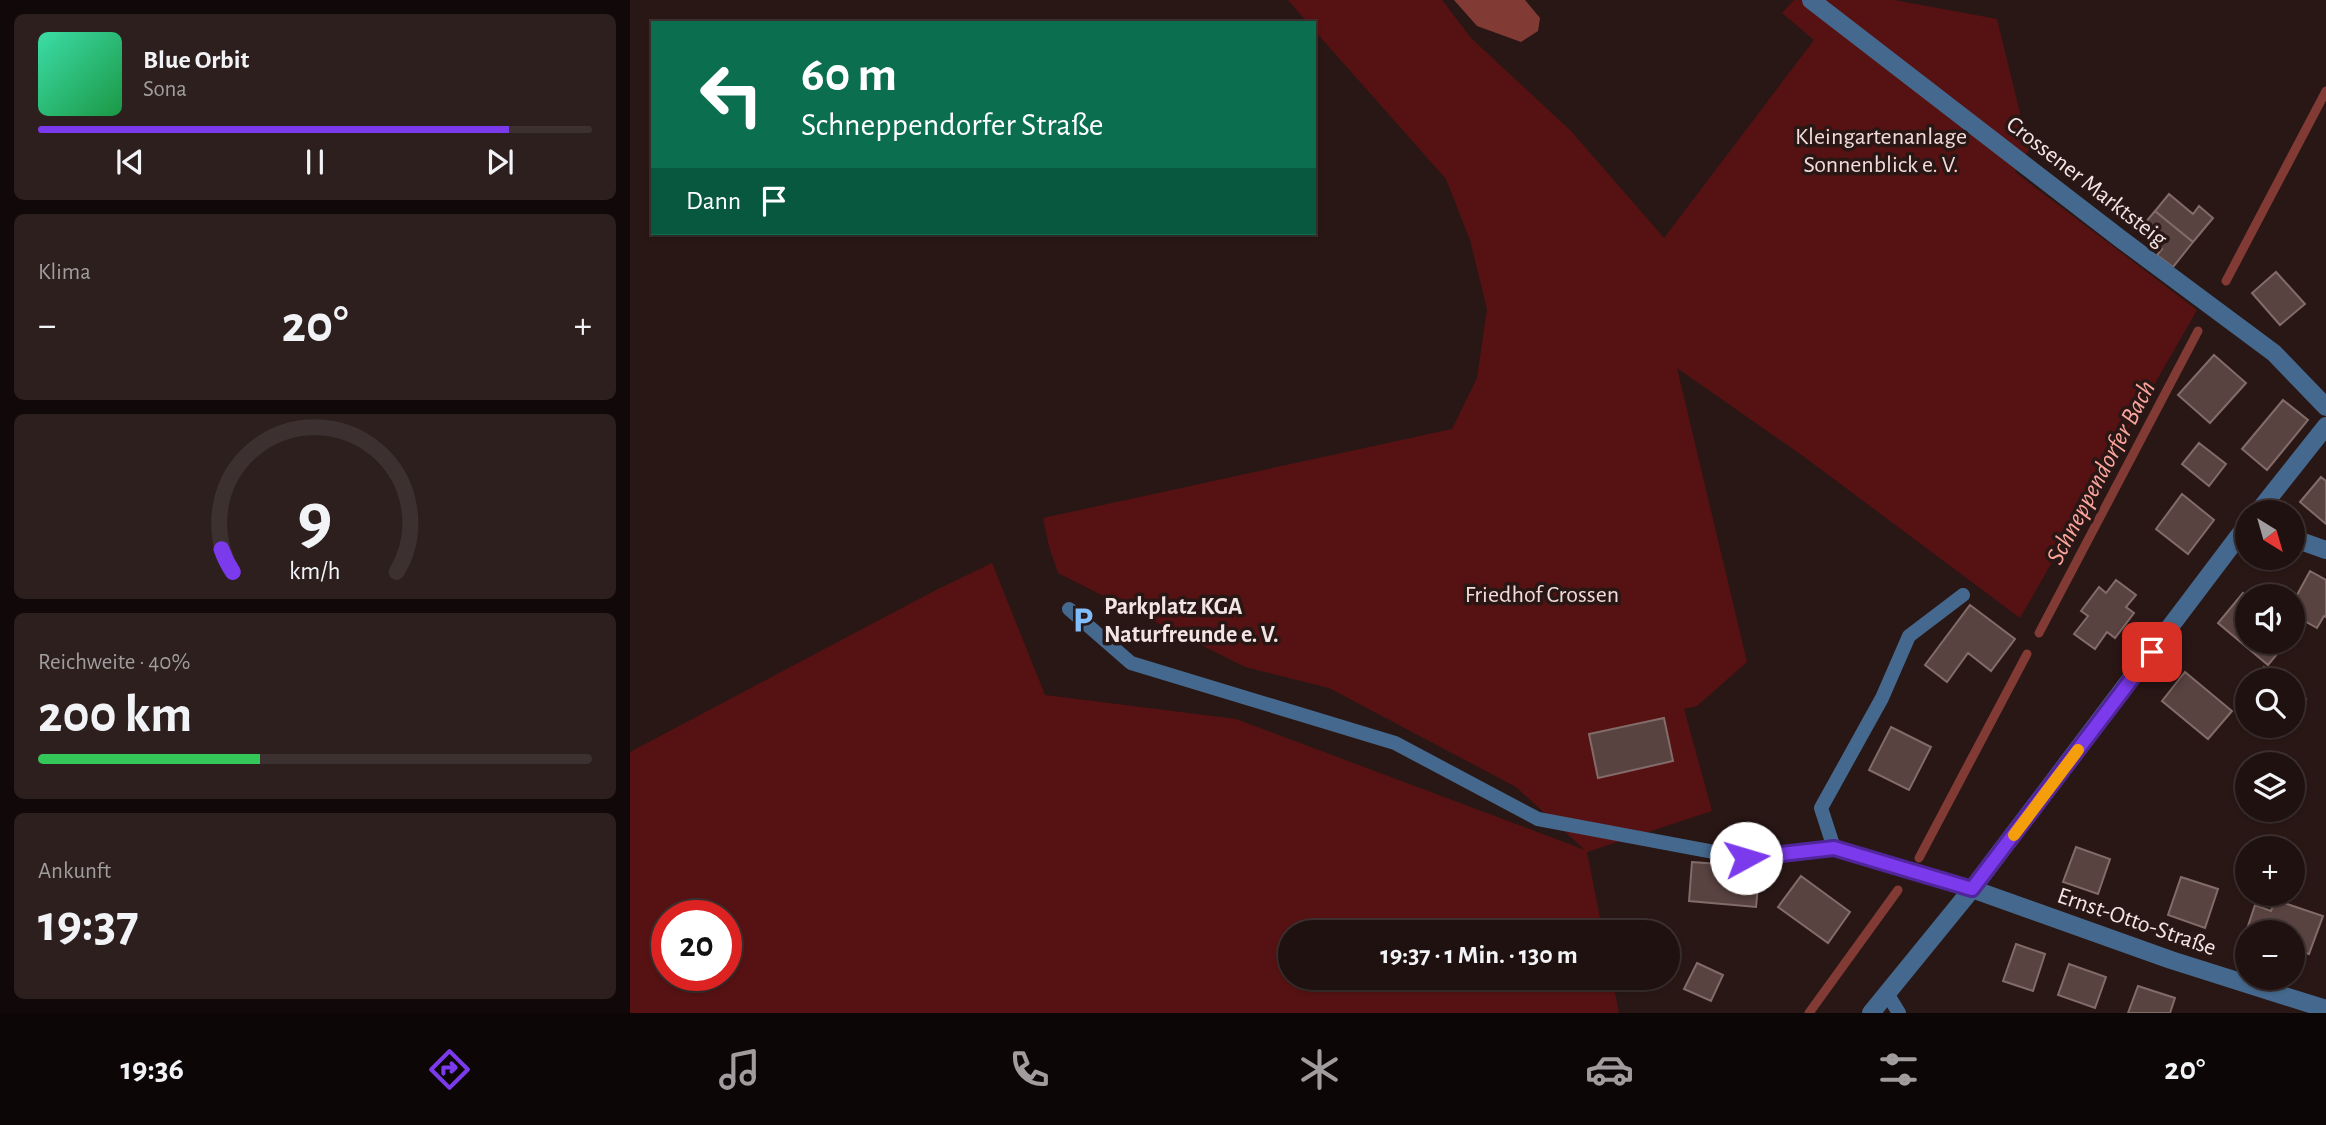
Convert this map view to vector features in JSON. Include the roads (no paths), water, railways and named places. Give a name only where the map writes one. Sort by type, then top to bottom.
[{"type":"street","name":"Crossener Marktsteig","points":[[1811,0],[2122,240],[2274,353],[2326,407]]},
{"type":"street","points":[[2267,500],[2326,426]]},
{"type":"street","points":[[1871,1013],[1972,889],[2235,541]]},
{"type":"street","points":[[2305,543],[2326,550]]},
{"type":"street","name":"Ernst-Otto-Straße","points":[[1972,889],[2171,960],[2326,1009]]},
{"type":"lane","points":[[1834,848],[1821,808],[1882,698],[1909,636],[1963,595]]},
{"type":"lane","points":[[1069,609],[1131,663],[1395,743],[1538,819],[1746,858],[1834,848],[1972,889]]},
{"type":"lane","points":[[1888,995],[1899,1013]]},
{"type":"waterway","name":"Schneppendorfer Bach","points":[[2226,281],[2326,91]]},
{"type":"waterway","name":"Schneppendorfer Bach","points":[[2039,633],[2198,331]]},
{"type":"waterway","name":"Schneppendorfer Bach","points":[[1919,858],[2027,654]]},
{"type":"waterway","name":"Schneppendorfer Bach","points":[[1809,1013],[1898,890]]},
{"type":"place","name":"Parkplatz KGA Naturfreunde e. V.","points":[[1083,620]]},
{"type":"park label","name":"Kleingartenanlage Sonnenblick e. V.","points":[[1881,150]]},
{"type":"park label","name":"Friedhof Crossen","points":[[1542,594]]}]
